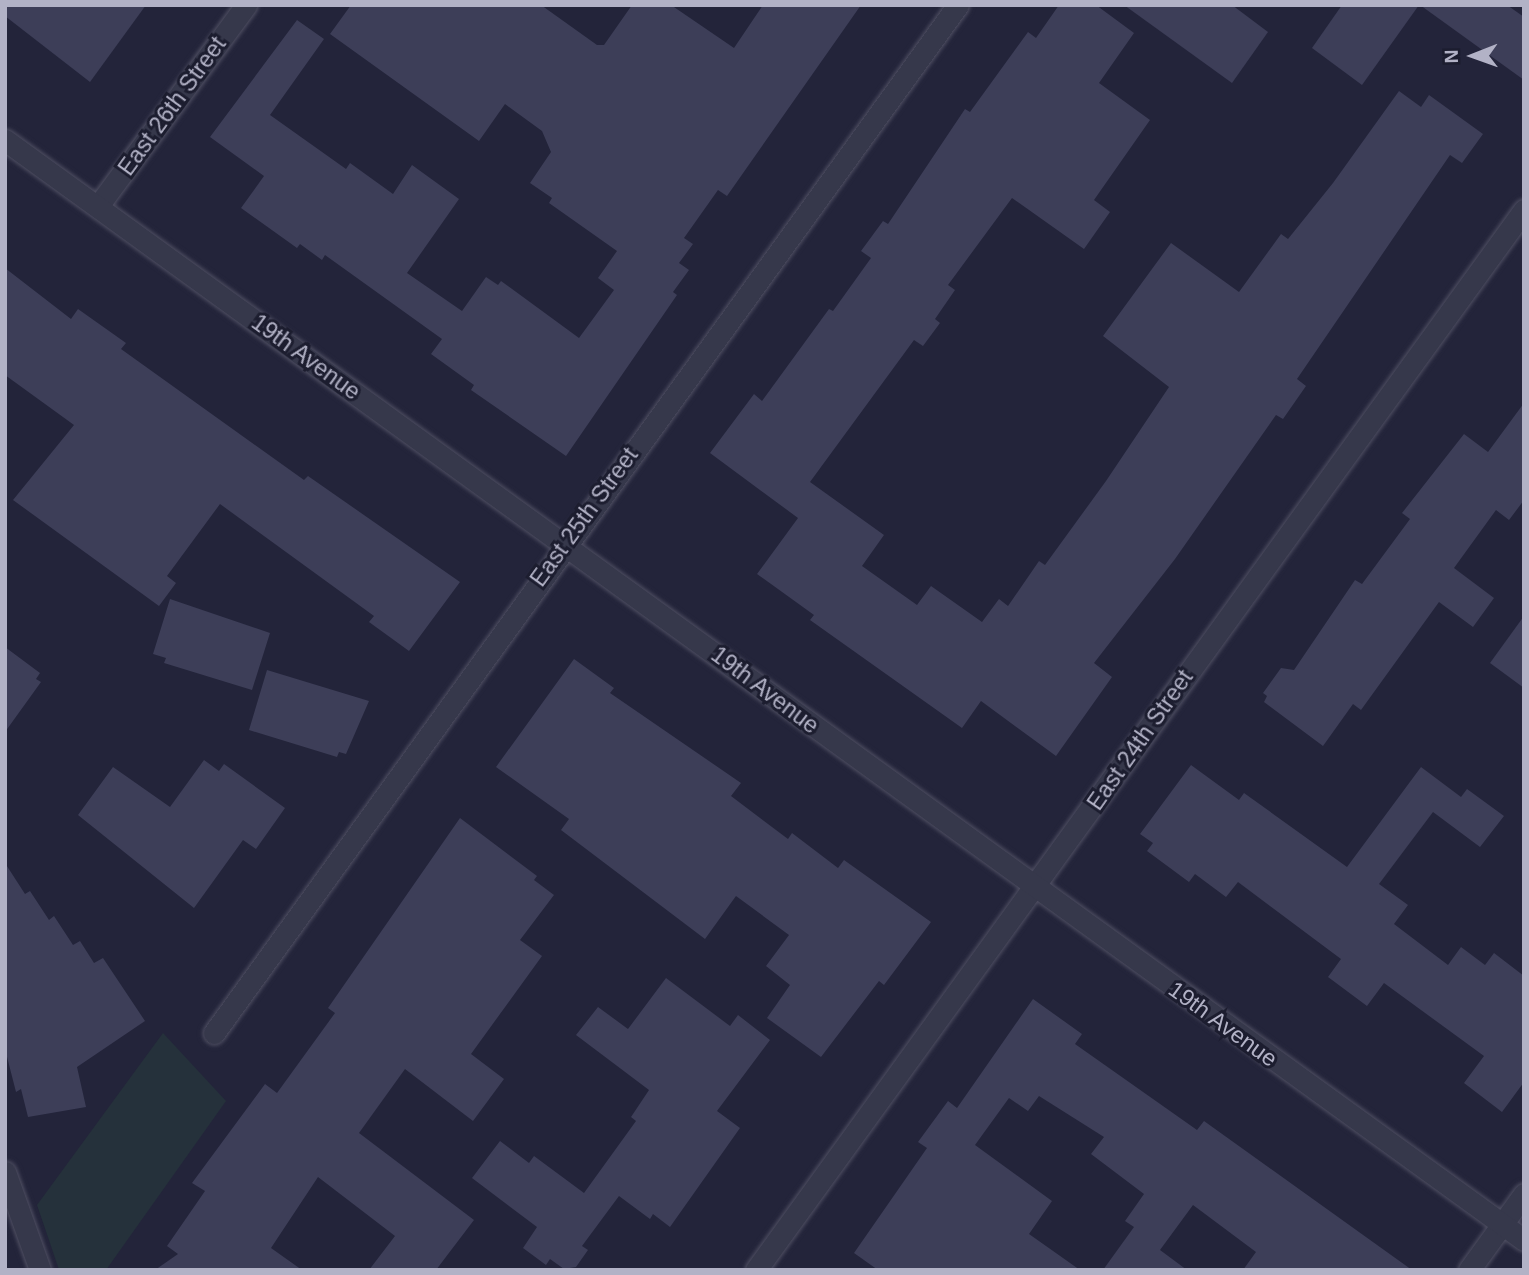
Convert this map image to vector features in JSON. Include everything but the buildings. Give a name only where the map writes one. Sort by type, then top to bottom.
[{"type":"street","name":"East 26th Street","points":[[98,206],[246,5]]},
{"type":"street","name":"East 25th Street","points":[[214,1033],[565,543],[958,5]]},
{"type":"street","name":"19th Avenue","points":[[5,140],[565,543],[1034,888],[1524,1240]]},
{"type":"street","name":"East 24th Street","points":[[756,1270],[1524,209]]},
{"type":"street","points":[[5,1172],[40,1270]]},
{"type":"street","points":[[1469,1270],[1524,1194]]},
{"type":"shaded area","points":[[163,1033],[226,1101],[106,1270],[59,1270],[37,1205]]}]
